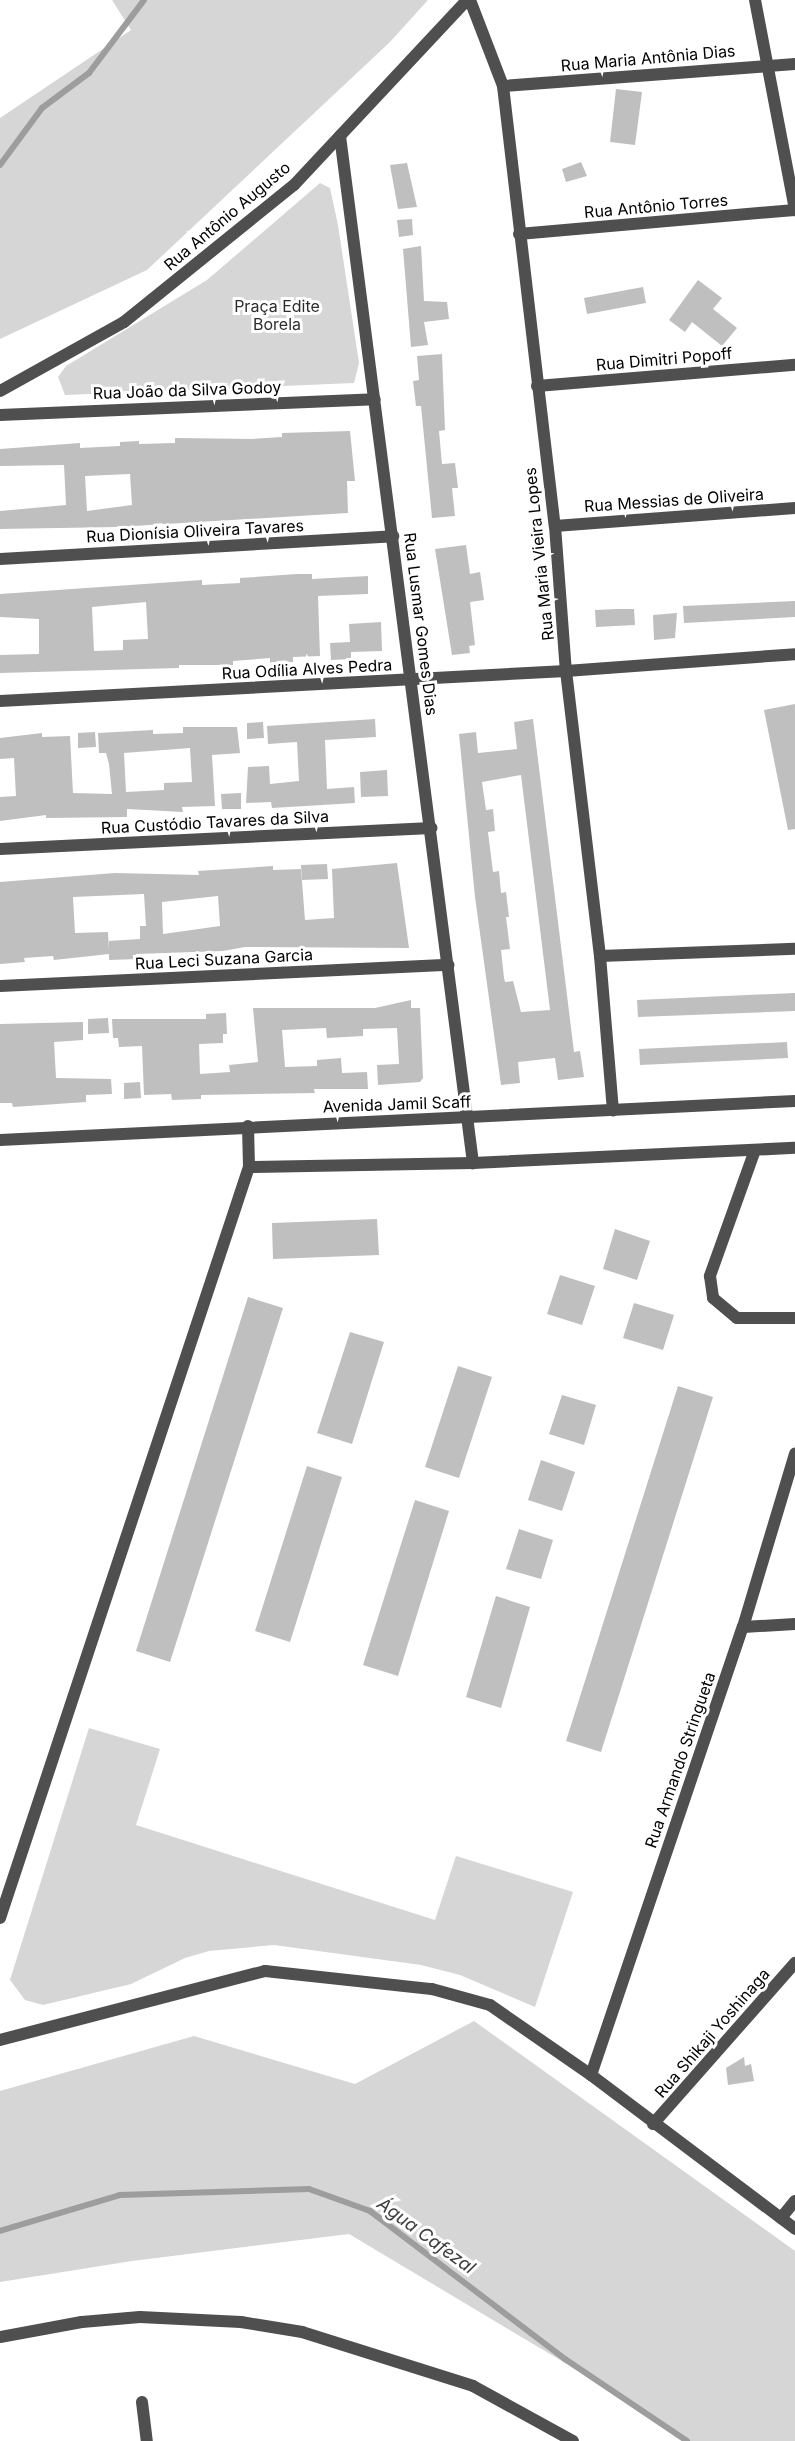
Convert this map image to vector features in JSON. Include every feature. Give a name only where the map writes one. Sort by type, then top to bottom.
[{"type":"street","name":"Rua Maria Vieira Lopes","points":[[469,0],[503,86],[555,526],[566,671],[600,956],[613,1110]]},
{"type":"street","name":"Rua Antônio Augusto","points":[[0,391],[124,322],[294,185],[469,0]]},
{"type":"street","points":[[755,0],[795,210]]},
{"type":"street","name":"Rua Maria Antônia Dias","points":[[503,86],[795,64]]},
{"type":"street","name":"Rua Lusmar Gomes Dias","points":[[340,136],[469,1118],[473,1163]]},
{"type":"street","name":"Rua Antônio Torres","points":[[519,234],[795,210]]},
{"type":"street","name":"Rua Dimitri Popoff","points":[[537,386],[795,365]]},
{"type":"street","name":"Rua João da Silva Godoy","points":[[0,415],[375,399]]},
{"type":"street","name":"Rua Messias de Oliveira","points":[[555,526],[795,508]]},
{"type":"street","name":"Rua Dionísia Oliveira Tavares","points":[[0,559],[393,536]]},
{"type":"street","name":"Rua Odília Alves Pedra","points":[[0,701],[566,671],[795,654]]},
{"type":"street","name":"Rua Custódio Tavares da Silva","points":[[0,849],[431,828]]},
{"type":"street","points":[[600,956],[795,949]]},
{"type":"street","name":"Rua Leci Suzana Garcia","points":[[0,986],[449,965]]},
{"type":"street","name":"Avenida Jamil Scaff","points":[[0,1140],[248,1126],[469,1118],[795,1101]]},
{"type":"street","points":[[0,1918],[249,1167],[248,1126]]},
{"type":"street","points":[[249,1167],[473,1163],[795,1148]]},
{"type":"street","points":[[755,1150],[710,1276],[713,1298],[737,1318],[795,1318]]},
{"type":"street","name":"Rua Armando Stringueta","points":[[591,2075],[742,1627],[793,1469],[795,1454]]},
{"type":"street","points":[[742,1627],[795,1624]]},
{"type":"street","name":"Rua Shikaji Yoshinaga","points":[[653,2124],[795,1963]]},
{"type":"street","points":[[0,2040],[266,1971],[432,1989],[490,2005],[591,2075],[795,2229]]},
{"type":"street","points":[[781,2218],[795,2201]]},
{"type":"street","points":[[0,2337],[82,2322],[140,2318],[241,2322],[302,2332],[473,2386],[573,2441]]},
{"type":"street","points":[[142,2402],[147,2441]]},
{"type":"green space","points":[[112,0],[428,0],[390,42],[147,270],[0,339],[0,118],[131,30]]},
{"type":"green space","name":"Praça Edite Borela","points":[[320,183],[330,188],[338,225],[359,363],[354,383],[65,395],[58,377],[66,366],[207,280]]},
{"type":"green space","points":[[89,1728],[160,1749],[136,1825],[435,1920],[456,1856],[573,1892],[535,2007],[460,1975],[421,1965],[274,1945],[209,1951],[185,1958],[131,1984],[43,2005],[25,2000],[10,1980]]},
{"type":"green space","points":[[474,2021],[795,2251],[795,2441],[685,2441],[622,2397],[349,2234],[132,2261],[0,2282],[0,2091],[194,2036],[355,2084]]},
{"type":"building","points":[[616,89],[642,92],[635,145],[610,142]]},
{"type":"building","points":[[581,162],[587,176],[566,182],[562,169]]},
{"type":"building","points":[[407,163],[417,207],[398,209],[390,165]]},
{"type":"building","points":[[412,219],[413,235],[399,237],[397,220]]},
{"type":"building","points":[[421,246],[424,301],[447,302],[449,319],[424,322],[428,345],[411,347],[403,249]]},
{"type":"building","points":[[698,280],[722,298],[713,309],[737,328],[722,346],[692,322],[685,332],[669,320]]},
{"type":"building","points":[[643,287],[646,303],[587,314],[584,298]]},
{"type":"building","points":[[442,354],[445,430],[439,431],[442,464],[455,463],[458,488],[452,488],[455,516],[432,518],[421,406],[416,406],[413,381],[419,380],[417,356]]},
{"type":"building","points":[[350,431],[355,481],[347,481],[348,513],[117,527],[0,529],[0,511],[66,505],[64,465],[0,466],[0,449],[80,443],[80,448],[120,446],[120,442],[139,441],[139,444],[175,443],[175,438],[252,439],[282,437],[282,433]],"holes":[[[130,474],[132,505],[87,511],[85,476]]]},
{"type":"building","points":[[466,545],[470,574],[480,572],[484,600],[470,602],[475,645],[469,646],[470,653],[452,655],[435,549]]},
{"type":"building","points":[[297,574],[312,574],[312,579],[368,576],[368,594],[318,596],[320,656],[293,657],[293,662],[270,663],[270,658],[233,661],[233,665],[179,665],[179,668],[0,673],[0,655],[39,654],[39,619],[0,617],[0,594],[202,580],[202,585],[240,583],[240,578]],"holes":[[[146,602],[148,639],[123,640],[123,650],[94,651],[92,607]]]},
{"type":"building","points":[[795,601],[795,617],[684,623],[683,606]]},
{"type":"building","points":[[634,609],[635,625],[596,627],[595,610]]},
{"type":"building","points":[[677,613],[675,638],[654,640],[653,615]]},
{"type":"building","points":[[381,622],[382,651],[351,652],[351,659],[331,660],[330,643],[350,642],[349,624]]},
{"type":"building","points":[[795,704],[795,829],[788,830],[764,710]]},
{"type":"building","points":[[375,719],[376,737],[325,740],[327,789],[354,787],[355,803],[272,808],[271,802],[246,803],[248,767],[269,766],[270,784],[299,781],[297,742],[268,744],[267,726]]},
{"type":"building","points":[[533,719],[574,1052],[580,1051],[584,1077],[558,1080],[555,1058],[518,1062],[520,1083],[501,1085],[475,897],[459,734],[476,732],[478,753],[517,749],[514,722]],"holes":[[[521,775],[550,1010],[521,1012],[513,981],[505,982],[501,950],[510,949],[506,917],[509,917],[506,892],[501,893],[499,871],[493,872],[488,832],[495,831],[493,809],[486,810],[482,782]]]},
{"type":"building","points":[[263,722],[264,738],[247,739],[247,723]]},
{"type":"building","points":[[183,727],[237,727],[240,753],[212,755],[215,806],[182,807],[183,812],[127,809],[127,817],[46,818],[46,815],[0,821],[0,797],[16,796],[14,758],[0,759],[0,738],[42,733],[42,737],[70,736],[73,793],[112,794],[109,764],[106,753],[99,753],[98,733],[153,730],[153,734],[183,733]],"holes":[[[190,748],[192,782],[164,783],[164,790],[126,792],[124,753]]]},
{"type":"building","points":[[95,732],[96,747],[78,748],[78,733]]},
{"type":"building","points":[[387,770],[388,796],[361,797],[360,772]]},
{"type":"building","points":[[241,793],[241,809],[222,809],[221,794]]},
{"type":"building","points":[[397,863],[409,948],[245,947],[223,951],[136,954],[137,959],[109,960],[109,954],[54,960],[53,956],[24,958],[25,962],[0,964],[0,882],[115,873],[199,875],[198,871],[273,866],[273,870],[301,869],[305,920],[334,918],[332,869]],"holes":[[[144,894],[146,926],[140,926],[140,939],[108,941],[108,932],[75,933],[73,897]],[[218,896],[220,926],[163,934],[162,902]]]},
{"type":"building","points":[[327,864],[328,879],[302,880],[301,865]]},
{"type":"building","points":[[795,993],[795,1011],[638,1017],[637,1000]]},
{"type":"building","points":[[411,1000],[411,1008],[420,1008],[423,1078],[420,1082],[378,1085],[377,1065],[399,1064],[397,1028],[363,1029],[363,1036],[327,1038],[326,1028],[282,1030],[285,1067],[317,1066],[317,1060],[341,1058],[342,1073],[367,1072],[368,1089],[314,1089],[315,1093],[201,1095],[201,1099],[172,1100],[171,1094],[144,1095],[142,1046],[119,1047],[118,1038],[113,1038],[112,1019],[206,1019],[206,1014],[226,1013],[227,1034],[223,1034],[223,1043],[199,1044],[200,1074],[230,1072],[229,1065],[258,1062],[253,1008],[375,1008]]},
{"type":"building","points":[[108,1018],[109,1033],[88,1034],[88,1019]]},
{"type":"building","points":[[83,1022],[83,1040],[54,1042],[56,1078],[111,1079],[112,1094],[86,1095],[86,1102],[13,1107],[12,1103],[0,1103],[0,1024]]},
{"type":"building","points":[[787,1042],[788,1058],[640,1065],[639,1049]]},
{"type":"building","points":[[140,1082],[141,1098],[124,1099],[124,1083]]},
{"type":"building","points":[[377,1219],[379,1255],[273,1259],[272,1223]]},
{"type":"building","points":[[615,1229],[650,1241],[637,1280],[603,1269]]},
{"type":"building","points":[[560,1275],[595,1286],[582,1325],[547,1314]]},
{"type":"building","points":[[248,1297],[283,1308],[170,1662],[136,1651]]},
{"type":"building","points":[[634,1303],[674,1315],[663,1350],[623,1338]]},
{"type":"building","points":[[350,1332],[384,1342],[352,1444],[317,1433]]},
{"type":"building","points":[[458,1366],[492,1377],[459,1478],[425,1467]]},
{"type":"building","points":[[678,1386],[713,1397],[601,1752],[566,1741]]},
{"type":"building","points":[[562,1395],[596,1405],[584,1445],[549,1434]]},
{"type":"building","points":[[541,1460],[575,1472],[562,1511],[528,1500]]},
{"type":"building","points":[[307,1466],[342,1477],[290,1642],[255,1631]]},
{"type":"building","points":[[415,1500],[449,1511],[398,1676],[363,1665]]},
{"type":"building","points":[[519,1529],[553,1540],[541,1579],[506,1569]]},
{"type":"building","points":[[496,1596],[530,1607],[501,1708],[466,1697]]},
{"type":"building","points":[[744,2057],[745,2066],[751,2064],[754,2081],[728,2085],[726,2068]]},
{"type":"waterway","points":[[0,165],[42,108],[89,73],[144,0]]},
{"type":"waterway","name":"Água Cafezal","points":[[0,2231],[120,2195],[309,2189],[370,2211],[565,2359],[687,2441]]}]
